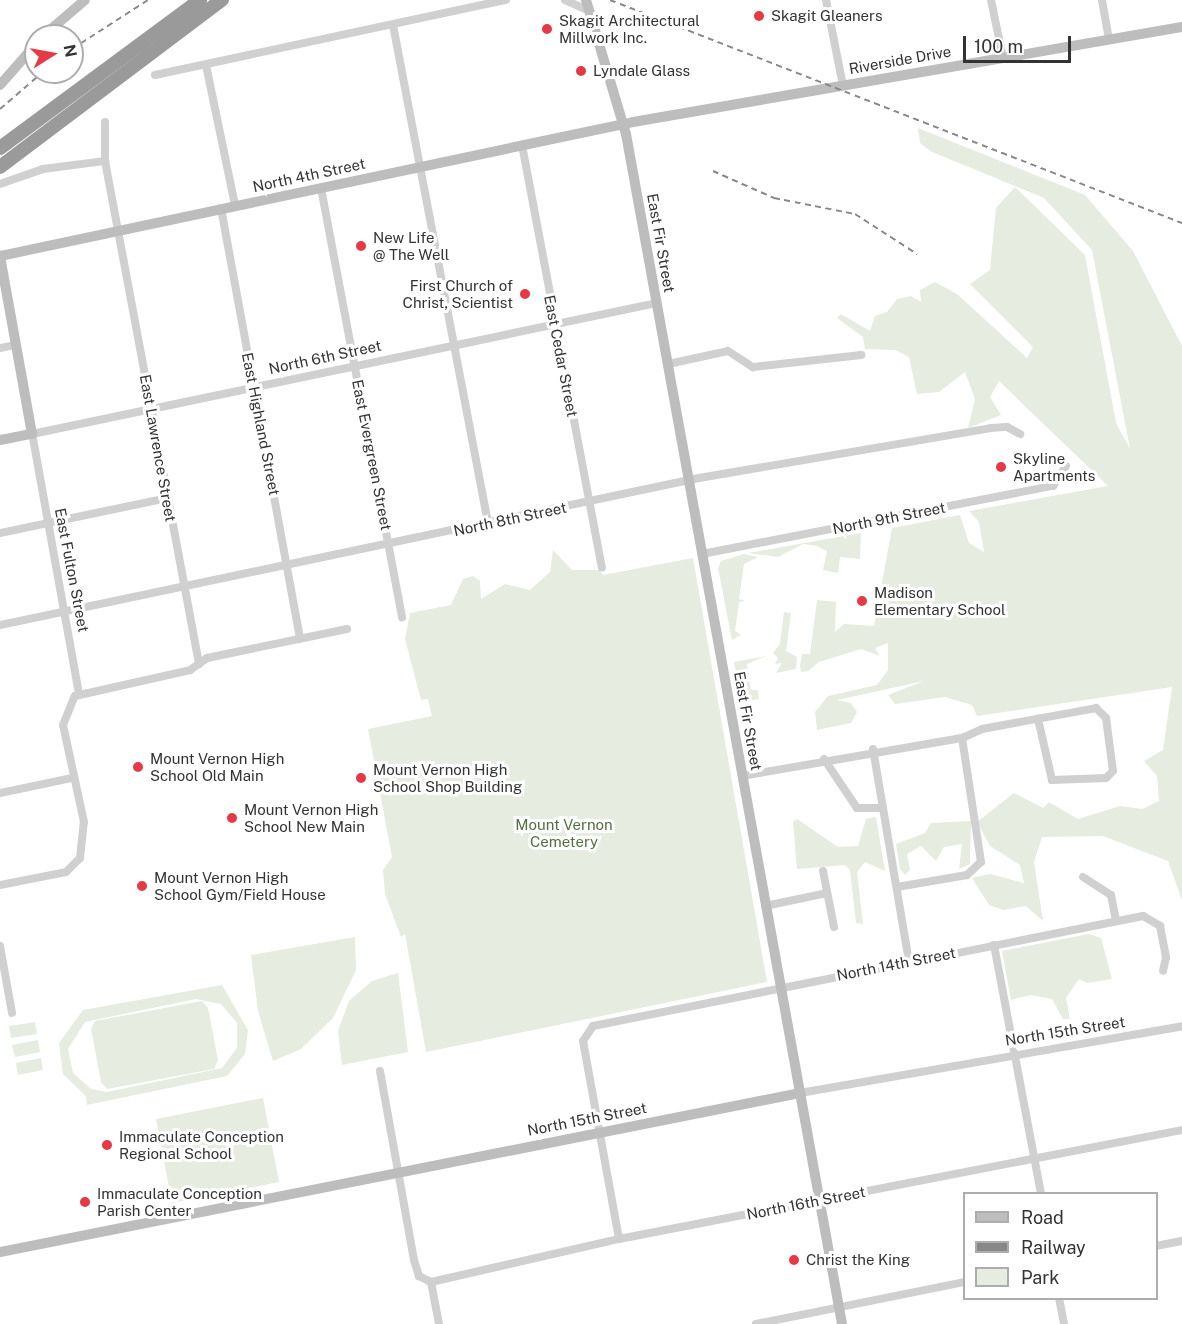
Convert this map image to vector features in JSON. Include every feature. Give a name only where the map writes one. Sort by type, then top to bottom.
[{"type":"highway","points":[[0,148],[200,0]]},
{"type":"highway","points":[[0,166],[222,0]]},
{"type":"street","points":[[57,24],[86,0]]},
{"type":"street","points":[[155,75],[506,0]]},
{"type":"street","points":[[565,0],[588,5]]},
{"type":"street","points":[[826,0],[843,86]]},
{"type":"street","points":[[991,0],[1003,58]]},
{"type":"street","points":[[1102,0],[1109,39]]},
{"type":"street","name":"East Fir Street","points":[[588,5],[623,124],[842,1324]]},
{"type":"street","points":[[393,25],[456,345],[488,524]]},
{"type":"street","name":"Riverside Drive","points":[[623,124],[1182,27]]},
{"type":"street","points":[[0,85],[24,58]]},
{"type":"street","points":[[207,65],[235,206]]},
{"type":"street","name":"East Lawrence Street","points":[[105,122],[105,161],[199,664]]},
{"type":"street","name":"North 4th Street","points":[[0,256],[623,124]]},
{"type":"street","name":"East Cedar Street","points":[[522,145],[554,324],[602,567]]},
{"type":"street","points":[[0,184],[43,169],[105,161]]},
{"type":"street","name":"East Evergreen Street","points":[[321,188],[402,617]]},
{"type":"street","name":"East Highland Street","points":[[221,208],[300,639]]},
{"type":"street","name":"East Fulton Street","points":[[0,256],[80,694]]},
{"type":"street","name":"North 6th Street","points":[[0,440],[657,303]]},
{"type":"street","points":[[0,348],[16,345]]},
{"type":"street","points":[[668,364],[728,351],[753,367],[861,355]]},
{"type":"street","name":"North 8th Street","points":[[0,625],[689,481],[991,428],[1007,427],[1020,434]]},
{"type":"street","name":"North 9th Street","points":[[702,555],[1053,486],[1066,466]]},
{"type":"street","points":[[0,533],[168,498]]},
{"type":"street","points":[[0,885],[61,873],[80,858],[86,836],[72,778],[64,714],[80,694],[347,629]]},
{"type":"street","points":[[742,776],[873,749],[962,738],[1038,718],[1096,708],[1106,718],[1116,764],[1106,778],[1052,780],[1038,718]]},
{"type":"street","points":[[897,887],[967,875],[981,862],[962,738]]},
{"type":"street","points":[[873,749],[909,962]]},
{"type":"street","points":[[824,759],[857,808],[883,808]]},
{"type":"street","points":[[0,793],[72,778]]},
{"type":"street","points":[[823,871],[834,927]]},
{"type":"street","points":[[1083,878],[1111,895],[1116,921]]},
{"type":"street","points":[[765,906],[827,893]]},
{"type":"street","name":"North 14th Street","points":[[599,1132],[585,1033],[594,1026],[1143,916],[1160,926],[1166,957],[1163,971]]},
{"type":"street","points":[[994,945],[1041,1192]]},
{"type":"street","points":[[0,946],[12,1013]]},
{"type":"street","name":"North 15th Street","points":[[0,1252],[800,1093],[1182,1026]]},
{"type":"street","points":[[380,1071],[414,1260],[419,1276],[431,1282],[439,1324]]},
{"type":"street","name":"North 16th Street","points":[[431,1282],[619,1239],[819,1201],[1034,1156],[1182,1130]]},
{"type":"street","points":[[599,1132],[619,1239]]},
{"type":"street","points":[[1158,1246],[1182,1242]]},
{"type":"street","points":[[756,1324],[963,1282]]},
{"type":"street","points":[[1059,1300],[1064,1324]]},
{"type":"green space","points":[[918,128],[1085,195],[1133,251],[1182,346],[1182,900],[1168,861],[1103,836],[1042,837],[1034,862],[1043,921],[1026,906],[1003,910],[989,905],[972,878],[990,874],[1024,883],[1020,865],[990,846],[977,822],[1014,793],[1043,808],[1049,802],[1078,819],[1120,806],[1142,809],[1159,801],[1157,776],[1144,761],[1163,750],[1172,687],[977,716],[972,705],[945,697],[895,704],[888,695],[924,681],[837,700],[851,703],[857,712],[851,723],[817,730],[815,712],[828,696],[877,685],[888,670],[888,643],[875,648],[880,656],[861,649],[819,662],[808,671],[801,672],[800,666],[802,654],[810,654],[817,600],[836,602],[835,632],[844,624],[874,626],[892,528],[960,515],[969,543],[984,552],[979,522],[969,511],[1108,486],[999,381],[990,397],[1001,415],[968,428],[975,399],[965,372],[939,392],[917,394],[909,357],[895,350],[865,349],[863,337],[837,318],[841,314],[870,331],[875,316],[887,312],[897,299],[911,296],[921,302],[920,290],[935,282],[957,294],[1027,358],[1033,347],[970,284],[990,270],[996,208],[1015,187],[1085,255],[1116,423],[1130,449],[1092,250],[1044,198],[932,152],[920,143]]},
{"type":"green space","points":[[861,533],[860,559],[840,557],[838,573],[823,570],[827,551],[817,546],[803,544],[778,557],[748,553]]},
{"type":"green space","name":"Mount Vernon Cemetery","points":[[553,550],[572,570],[599,570],[603,575],[693,558],[767,982],[426,1052],[405,934],[401,937],[385,894],[383,870],[392,857],[368,729],[432,716],[428,699],[421,700],[405,639],[410,613],[451,605],[463,579],[473,576],[480,581],[481,599],[505,584],[530,590],[550,572]]},
{"type":"green space","points":[[744,554],[758,557],[744,564],[739,599],[745,601],[739,602],[735,631],[741,635],[732,640],[718,568],[721,561]]},
{"type":"green space","points":[[784,612],[791,613],[786,651],[797,657],[796,669],[776,673],[782,663],[775,664],[778,658],[773,653],[780,644]]},
{"type":"green space","points":[[766,656],[747,664],[751,690],[758,690],[759,699],[742,702],[734,662]]},
{"type":"green space","points":[[876,817],[885,871],[865,862],[857,872],[863,924],[856,923],[850,870],[845,865],[797,869],[793,822],[797,819],[838,847],[858,846],[866,819]]},
{"type":"green space","points":[[971,821],[970,864],[959,869],[962,844],[944,847],[936,861],[921,846],[907,854],[910,870],[905,875],[900,869],[896,844],[925,833],[931,823]]},
{"type":"green space","points":[[1089,934],[1101,938],[1112,979],[1087,983],[1079,979],[1066,998],[1070,1019],[1063,1019],[1052,999],[1031,995],[1011,1000],[1002,951]]},
{"type":"green space","points":[[355,937],[356,970],[333,1018],[301,1049],[273,1061],[258,1011],[251,955]]},
{"type":"green space","points":[[398,973],[408,1052],[342,1065],[338,1031],[349,1001],[372,981]]},
{"type":"green space","points":[[222,985],[248,1030],[245,1054],[227,1076],[87,1105],[86,1096],[63,1074],[59,1043],[83,1010]],"holes":[[[196,999],[221,1004],[237,1023],[237,1048],[222,1068],[107,1092],[91,1089],[73,1073],[68,1049],[85,1022]]]},
{"type":"green space","points":[[202,1001],[208,1008],[218,1060],[214,1069],[107,1089],[101,1082],[91,1029],[95,1021]]},
{"type":"green space","points":[[35,1022],[37,1034],[11,1038],[9,1026]]},
{"type":"green space","points":[[38,1040],[40,1052],[15,1057],[12,1045]]},
{"type":"green space","points":[[41,1058],[43,1070],[18,1075],[16,1063]]},
{"type":"green space","points":[[263,1098],[279,1182],[172,1203],[156,1119]]},
{"type":"railway","points":[[84,41],[148,0]]},
{"type":"railway","points":[[610,0],[1182,223]]},
{"type":"railway","points":[[0,109],[29,84]]},
{"type":"railway","points":[[713,171],[774,198],[855,214],[917,254]]},
{"type":"place","name":"Skagit Gleaners","points":[[759,16]]},
{"type":"place","name":"Skagit Architectural Millwork Inc.","points":[[547,29]]},
{"type":"place","name":"Lyndale Glass","points":[[581,71]]},
{"type":"place","name":"New Life @ The Well","points":[[361,246]]},
{"type":"place","name":"First Church of Christ, Scientist","points":[[525,294]]},
{"type":"place","name":"Skyline Apartments","points":[[1001,467]]},
{"type":"place","name":"Madison Elementary School","points":[[862,601]]},
{"type":"place","name":"Mount Vernon High School Old Main","points":[[138,767]]},
{"type":"place","name":"Mount Vernon High School Shop Building","points":[[361,778]]},
{"type":"place","name":"Mount Vernon High School New Main","points":[[232,818]]},
{"type":"place","name":"Mount Vernon High School Gym/Field House","points":[[142,886]]},
{"type":"place","name":"Immaculate Conception Regional School","points":[[107,1145]]},
{"type":"place","name":"Immaculate Conception Parish Center","points":[[85,1202]]},
{"type":"place","name":"Christ the King","points":[[794,1260]]}]
